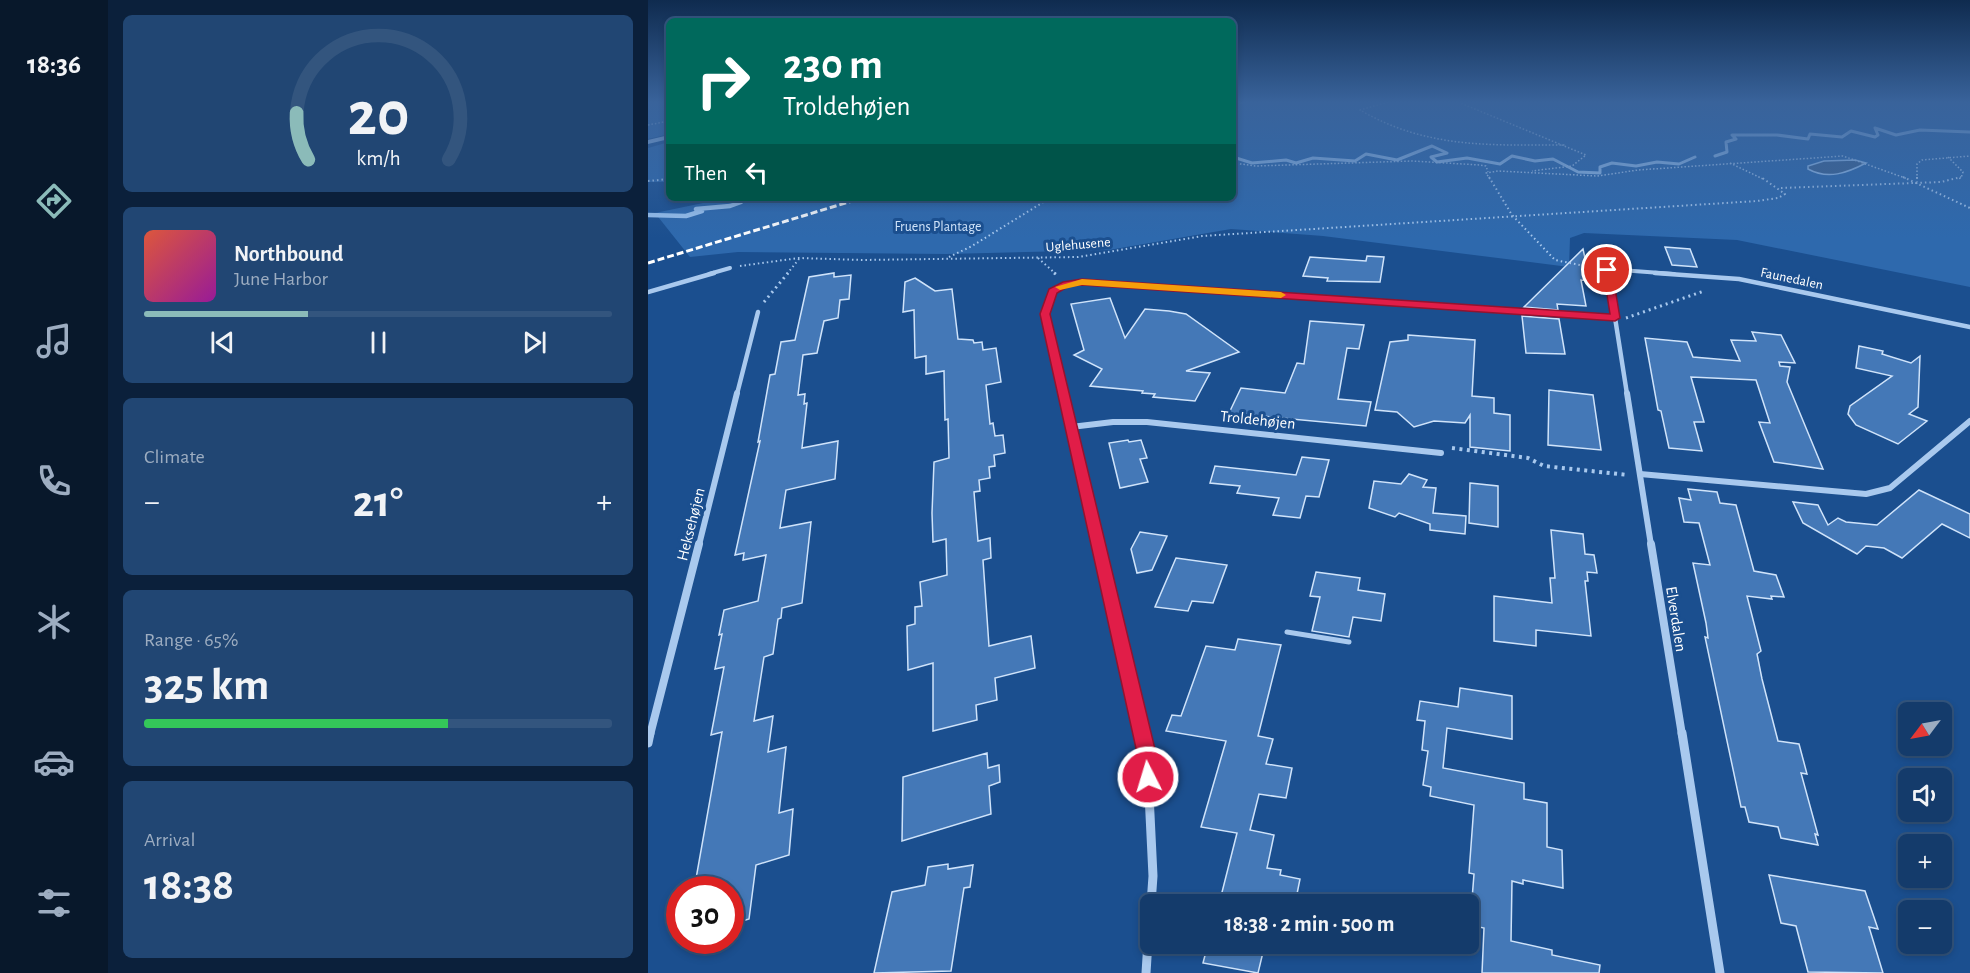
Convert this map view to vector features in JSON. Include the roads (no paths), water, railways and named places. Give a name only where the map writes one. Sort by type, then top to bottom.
[{"type":"street","points":[[648,292],[730,268]]},
{"type":"street","name":"Elverdalen","points":[[1607,270],[1720,973]]},
{"type":"street","name":"Faunedalen","points":[[1607,270],[1739,279],[1970,327]]},
{"type":"street","points":[[1152,894],[1153,876],[1147,753],[1045,314],[1052,291],[1066,284],[1082,282],[1615,318]]},
{"type":"street","name":"Heksehøjen","points":[[648,743],[758,312]]},
{"type":"street","points":[[1640,474],[1866,494],[1890,488],[1970,421]]},
{"type":"street","name":"Troldehøjen","points":[[1071,427],[1113,422],[1147,422],[1441,453]]},
{"type":"street","points":[[1146,973],[1147,954]]},
{"type":"lane","points":[[1287,632],[1349,642]]},
{"type":"waterway","points":[[1236,158],[1252,163],[1286,160],[1296,163],[1313,158],[1355,161],[1366,154],[1397,160],[1428,147]]},
{"type":"waterway","points":[[1435,147],[1447,153],[1431,157],[1437,162],[1467,158],[1500,164],[1512,156],[1535,161],[1553,159],[1578,172],[1600,173],[1600,167],[1612,163],[1636,166],[1657,162],[1679,164],[1695,157]]},
{"type":"waterway","points":[[1715,156],[1727,152],[1727,147]]},
{"type":"waterway","points":[[648,215],[686,216],[702,211],[696,209],[730,206],[741,202],[733,201]]},
{"type":"railway","points":[[648,263],[852,201]]},
{"type":"park label","name":"Fruens Plantage","points":[[938,226]]}]
